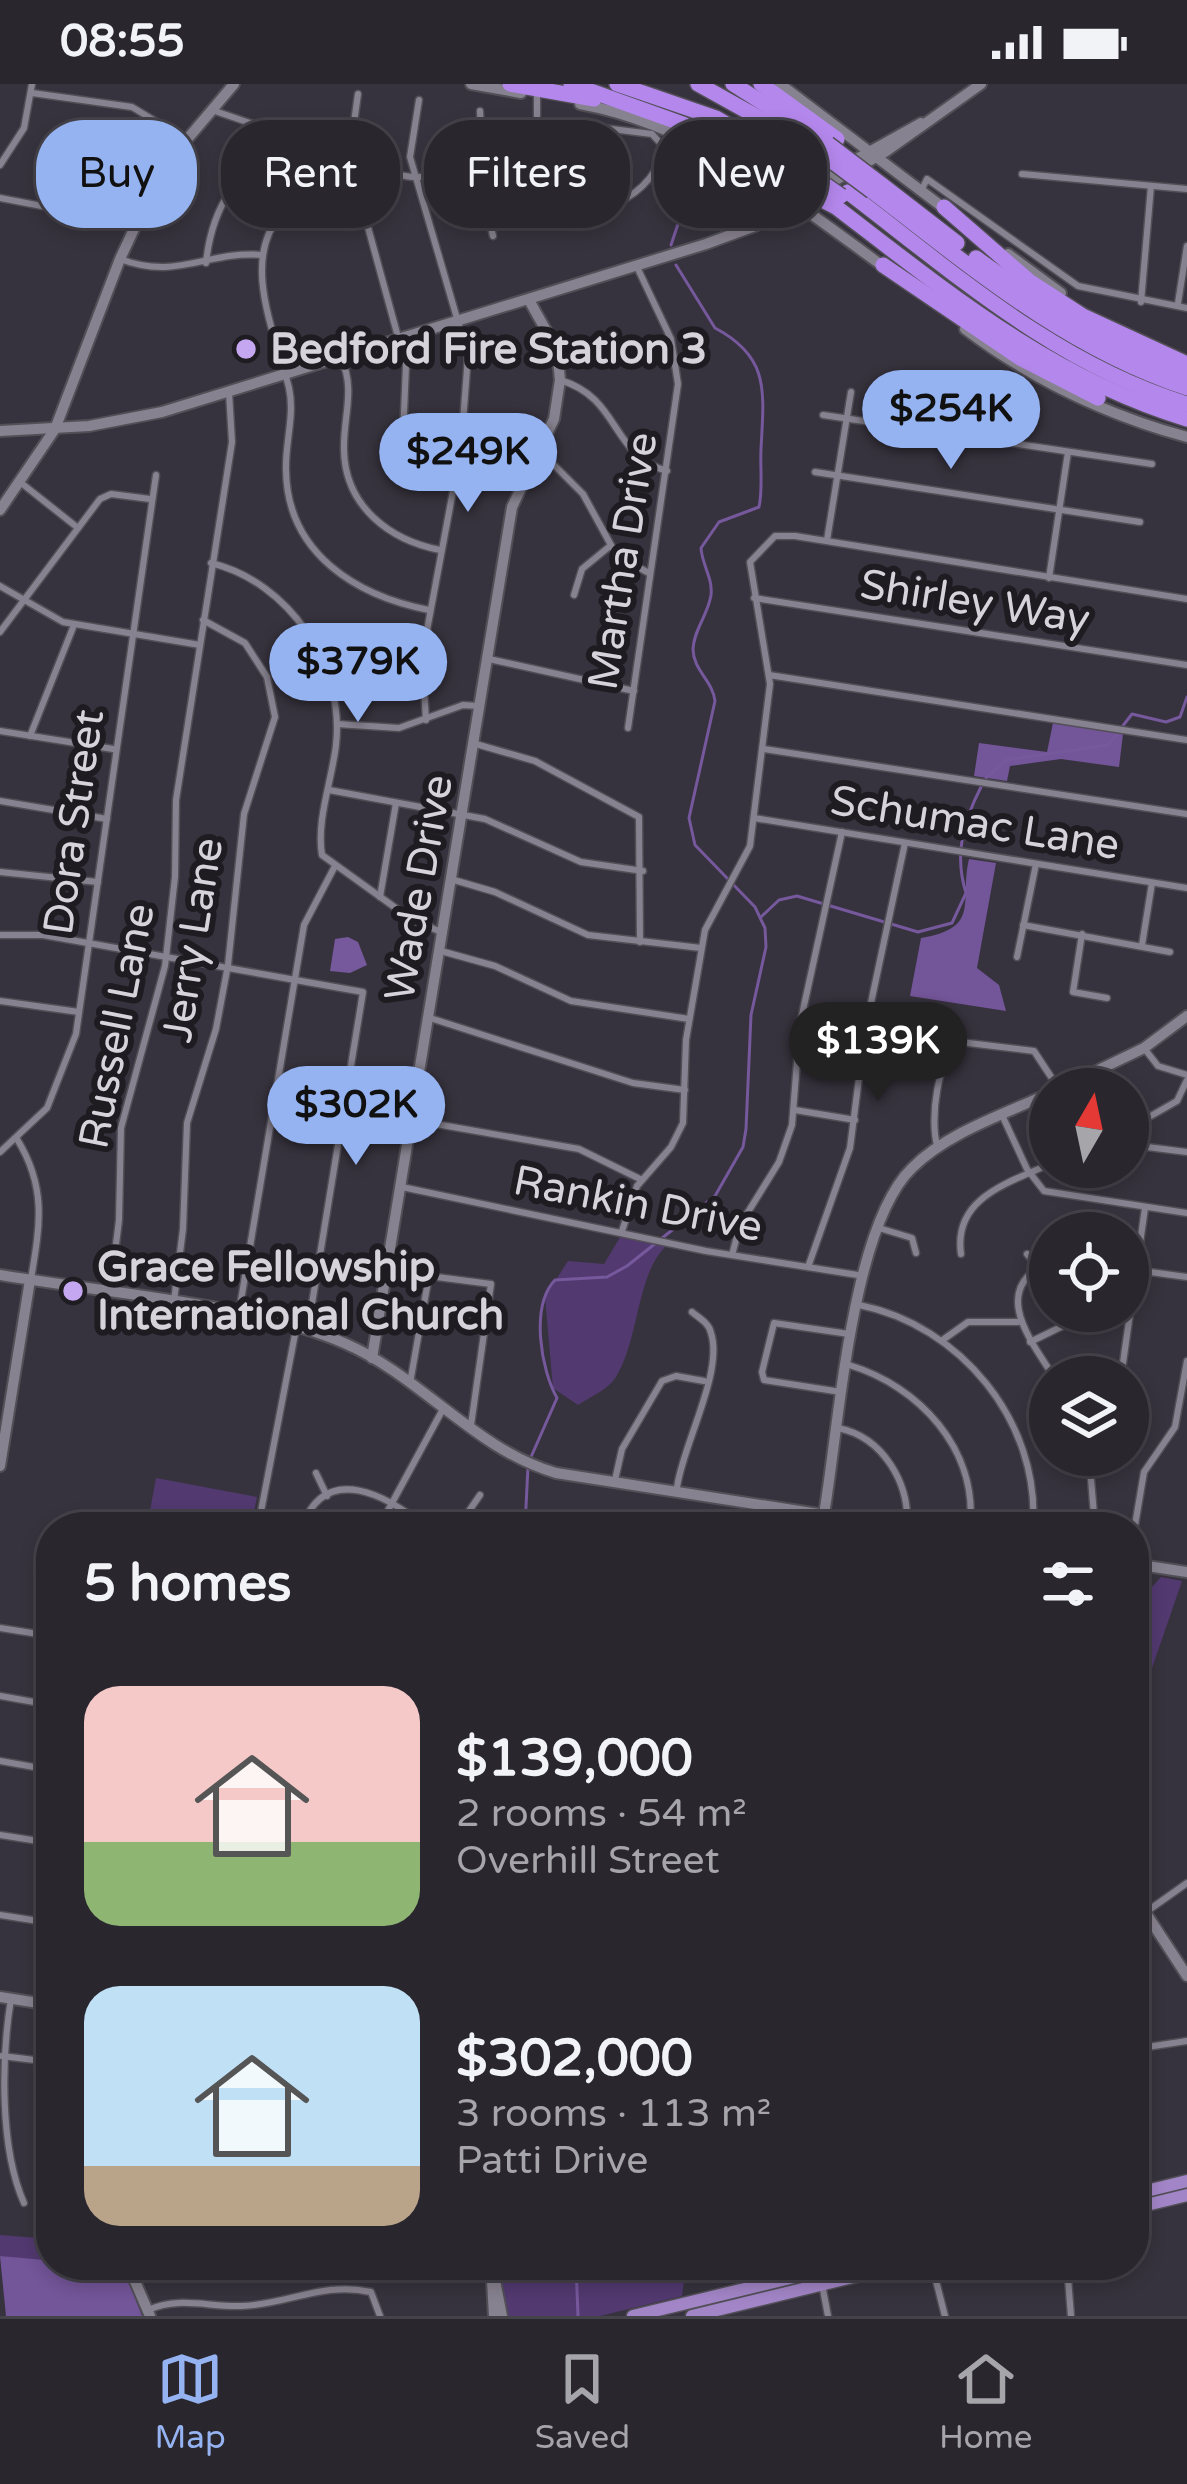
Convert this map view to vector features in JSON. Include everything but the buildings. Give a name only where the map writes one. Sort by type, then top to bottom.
[{"type":"highway","points":[[510,84],[605,102],[652,122]]},
{"type":"highway","points":[[571,84],[672,120]]},
{"type":"highway","points":[[608,84],[700,120]]},
{"type":"highway","points":[[617,84],[724,120]]},
{"type":"highway","points":[[657,84],[736,120]]},
{"type":"highway","points":[[698,84],[771,120]]},
{"type":"highway","points":[[729,84],[771,120]]},
{"type":"highway","points":[[729,84],[772,120]]},
{"type":"highway","points":[[769,85],[791,120]]},
{"type":"highway","points":[[827,162],[885,183],[980,261],[1068,323],[1187,376]]},
{"type":"highway","points":[[827,177],[841,198],[1027,348],[1086,382],[1187,422]]},
{"type":"highway","points":[[827,177],[841,198],[1037,334],[1103,371],[1187,404]]},
{"type":"highway","points":[[885,183],[1054,327],[1116,362],[1187,388]]},
{"type":"highway","points":[[944,207],[1029,281],[1083,316],[1187,359]]},
{"type":"highway","points":[[883,266],[1062,382],[1187,422]]},
{"type":"main road","points":[[197,126],[234,84]]},
{"type":"main road","points":[[471,84],[652,122]]},
{"type":"main road","points":[[827,180],[981,84]]},
{"type":"main road","points":[[827,156],[873,154],[897,145],[924,122]]},
{"type":"main road","points":[[885,183],[897,145]]},
{"type":"main road","points":[[873,154],[885,183]]},
{"type":"main road","points":[[827,203],[872,170],[885,183],[921,190],[1121,329],[1187,359]]},
{"type":"main road","points":[[827,225],[975,337],[1044,380],[1130,419],[1187,436]]},
{"type":"main road","points":[[0,510],[55,429],[133,228]]},
{"type":"main road","points":[[0,431],[55,429],[162,412],[637,267],[741,229]]},
{"type":"main road","points":[[530,300],[557,350],[560,380]]},
{"type":"main road","name":"Wade Drive","points":[[372,1358],[512,507],[554,418],[560,380]]},
{"type":"main road","points":[[1103,1068],[1144,1048],[1187,1016]]},
{"type":"main road","points":[[824,1512],[875,1227],[895,1188],[938,1148],[1029,1102]]},
{"type":"main road","points":[[0,1275],[301,1330],[372,1358],[470,1429],[542,1469],[813,1512]]},
{"type":"main road","points":[[0,1466],[30,1280]]},
{"type":"main road","points":[[1149,1566],[1187,1572]]},
{"type":"main road","points":[[1149,1918],[1187,1976]]},
{"type":"main road","points":[[5,1998],[36,2003]]},
{"type":"main road","points":[[1149,2190],[1187,2181]]},
{"type":"main road","points":[[1149,2204],[1187,2195]]},
{"type":"main road","points":[[135,2280],[149,2313]]},
{"type":"main road","points":[[494,2280],[498,2316]]},
{"type":"main road","points":[[633,2316],[811,2280]]},
{"type":"main road","points":[[692,2316],[814,2280]]},
{"type":"street","points":[[0,165],[24,128],[32,88],[132,107],[154,120]]},
{"type":"street","points":[[353,120],[358,94]]},
{"type":"street","points":[[537,96],[538,120]]},
{"type":"street","points":[[419,100],[409,146],[468,367],[453,487],[420,674],[426,720]]},
{"type":"street","points":[[212,110],[243,120]]},
{"type":"street","points":[[481,111],[481,120]]},
{"type":"street","points":[[630,131],[652,134],[663,153],[651,176],[630,194]]},
{"type":"street","points":[[1022,174],[1187,189]]},
{"type":"street","points":[[400,176],[424,176]]},
{"type":"street","points":[[921,190],[927,179],[1045,274],[1141,302],[1178,303],[1187,308]]},
{"type":"street","points":[[1141,302],[1150,186]]},
{"type":"street","points":[[0,198],[36,205]]},
{"type":"street","points":[[206,263],[211,228],[221,205]]},
{"type":"street","points":[[270,228],[262,256],[291,406],[286,480],[308,536],[353,586],[429,610]]},
{"type":"street","points":[[368,228],[408,385],[401,459],[421,479],[453,487]]},
{"type":"street","points":[[491,228],[493,236]]},
{"type":"street","points":[[1178,303],[1187,246]]},
{"type":"street","points":[[120,259],[157,270],[238,254],[262,256]]},
{"type":"street","name":"Martha Drive","points":[[628,728],[668,471],[677,364],[661,313],[637,267]]},
{"type":"street","points":[[341,358],[350,383],[344,453],[357,497],[382,526],[440,550]]},
{"type":"street","points":[[560,380],[593,393],[633,453],[668,471]]},
{"type":"street","name":"Russell Lane","points":[[110,1294],[117,1245],[121,1128],[157,1010],[166,955],[181,769],[234,428],[229,392]]},
{"type":"street","points":[[826,540],[851,392]]},
{"type":"street","points":[[824,415],[1152,464]]},
{"type":"street","points":[[539,450],[583,494],[620,560],[651,573]]},
{"type":"street","points":[[1049,578],[1068,452]]},
{"type":"street","points":[[814,472],[1140,522]]},
{"type":"street","name":"Dora Street","points":[[0,1152],[38,1120],[59,1087],[79,1012],[107,818],[112,748],[156,475]]},
{"type":"street","points":[[20,482],[78,528]]},
{"type":"street","points":[[0,632],[105,496],[152,500]]},
{"type":"street","points":[[622,1231],[642,1180],[680,1132],[689,1019],[701,947],[708,922],[737,877],[750,846],[769,675],[749,567],[765,542],[781,534],[1187,598]]},
{"type":"street","points":[[574,595],[582,569],[610,546]]},
{"type":"street","points":[[211,563],[251,578],[300,623],[331,681],[337,724],[320,851],[422,926],[445,933]]},
{"type":"street","points":[[0,586],[74,625],[200,646]]},
{"type":"street","name":"Shirley Way","points":[[754,598],[1187,665]]},
{"type":"street","name":"Jerry Lane","points":[[173,1304],[183,1229],[187,1123],[216,1029],[228,965],[244,814],[270,743],[275,708],[267,677],[245,643],[203,620]]},
{"type":"street","points":[[30,736],[74,625]]},
{"type":"street","points":[[489,658],[634,692]]},
{"type":"street","points":[[390,668],[420,674]]},
{"type":"street","points":[[769,675],[1187,740]]},
{"type":"street","points":[[337,724],[386,729],[463,705],[482,707]]},
{"type":"street","points":[[0,731],[112,748]]},
{"type":"street","points":[[476,744],[535,761],[638,815],[643,871],[640,942]]},
{"type":"street","points":[[762,748],[1187,814]]},
{"type":"street","points":[[329,790],[465,814],[519,832],[581,862],[643,871]]},
{"type":"street","points":[[0,801],[107,818]]},
{"type":"street","points":[[380,897],[396,803]]},
{"type":"street","name":"Schumac Lane","points":[[754,818],[1187,888]]},
{"type":"street","points":[[732,1255],[740,1226],[779,1162],[795,1110],[800,1024],[842,832]]},
{"type":"street","points":[[808,1267],[838,1187],[855,1120],[865,1030],[905,843]]},
{"type":"street","points":[[1017,957],[1036,864]]},
{"type":"street","points":[[238,1316],[307,916],[335,866]]},
{"type":"street","points":[[0,872],[98,882]]},
{"type":"street","points":[[454,880],[495,892],[580,933],[701,947]]},
{"type":"street","points":[[1142,945],[1152,882]]},
{"type":"street","points":[[1023,925],[1170,952]]},
{"type":"street","points":[[1082,934],[1073,992],[1107,998]]},
{"type":"street","points":[[0,935],[88,943],[360,988],[364,998],[261,1512]]},
{"type":"street","points":[[442,951],[496,967],[571,1001],[689,1019]]},
{"type":"street","points":[[0,1001],[79,1012]]},
{"type":"street","points":[[430,1018],[614,1078],[685,1090]]},
{"type":"street","points":[[938,1148],[934,1132],[944,1068],[949,1051],[960,1042],[1034,1051],[1045,1068]]},
{"type":"street","points":[[1144,1048],[1158,1066],[1187,1077],[1178,1100],[1149,1117]]},
{"type":"street","points":[[795,1110],[855,1120]]},
{"type":"street","points":[[1004,1112],[1029,1172]]},
{"type":"street","points":[[413,1120],[580,1149],[642,1180]]},
{"type":"street","points":[[17,1139],[32,1164],[41,1197],[30,1280]]},
{"type":"street","points":[[1149,1147],[1187,1152]]},
{"type":"street","points":[[961,1254],[969,1208],[1029,1175]]},
{"type":"street","name":"Rankin Drive","points":[[402,1187],[732,1255],[864,1276]]},
{"type":"street","points":[[1045,1188],[1050,1193],[1187,1214]]},
{"type":"street","points":[[1144,1212],[1145,1208]]},
{"type":"street","points":[[875,1227],[912,1238],[916,1252]]},
{"type":"street","points":[[1149,1271],[1187,1277]]},
{"type":"street","points":[[410,1386],[429,1276],[491,1284],[470,1429]]},
{"type":"street","points":[[1029,1279],[1019,1291],[1018,1322],[1040,1356]]},
{"type":"street","points":[[859,1305],[908,1318],[944,1339],[986,1382],[1012,1427],[1031,1480],[1032,1512]]},
{"type":"street","points":[[677,1488],[699,1426],[712,1336],[692,1312]]},
{"type":"street","points":[[944,1339],[968,1322],[1018,1322]]},
{"type":"street","points":[[844,1393],[764,1380],[762,1372],[774,1323],[854,1334]]},
{"type":"street","points":[[1030,1342],[1051,1332]]},
{"type":"street","points":[[1137,1512],[1144,1472],[1175,1427],[1187,1361]]},
{"type":"street","points":[[849,1365],[886,1377],[929,1413],[970,1488],[970,1512]]},
{"type":"street","points":[[615,1484],[622,1449],[662,1381],[676,1376],[706,1382]]},
{"type":"street","points":[[386,1512],[443,1409]]},
{"type":"street","points":[[838,1427],[865,1436],[893,1469],[906,1498],[906,1512]]},
{"type":"street","points":[[316,1473],[327,1496]]},
{"type":"street","points":[[1090,1476],[1094,1512]]},
{"type":"street","points":[[309,1512],[327,1496],[364,1488],[406,1512]]},
{"type":"street","points":[[468,1512],[480,1495]]},
{"type":"street","points":[[0,1628],[36,1634]]},
{"type":"street","points":[[0,1696],[36,1702]]},
{"type":"street","points":[[0,1761],[36,1767]]},
{"type":"street","points":[[0,1835],[36,1841]]},
{"type":"street","points":[[1149,1911],[1187,1883]]},
{"type":"street","points":[[0,1916],[36,1921]]},
{"type":"street","points":[[5,1998],[3,2128],[10,2177],[24,2203]]},
{"type":"street","points":[[1149,2047],[1187,2041]]},
{"type":"street","points":[[2,2056],[36,2060]]},
{"type":"street","points":[[0,2182],[10,2177]]},
{"type":"street","points":[[821,2280],[828,2316]]},
{"type":"street","points":[[936,2280],[945,2316]]},
{"type":"street","points":[[1068,2280],[1071,2316]]},
{"type":"street","points":[[149,2313],[173,2302],[243,2306],[331,2288],[374,2294],[380,2316]]},
{"type":"shaded area","points":[[1053,723],[1123,734],[1119,767],[1061,759],[1010,766],[1007,781],[974,776],[979,743],[1047,752]]},
{"type":"shaded area","points":[[969,859],[996,863],[977,968],[999,985],[1006,1011],[910,996],[921,938],[960,920]]},
{"type":"shaded area","points":[[348,937],[358,942],[367,965],[350,973],[330,971],[335,939]]},
{"type":"shaded area","points":[[622,1234],[667,1245],[649,1272],[616,1377],[578,1405],[553,1388],[545,1297],[568,1261],[604,1264]]},
{"type":"shaded area","points":[[156,1478],[257,1497],[254,1512],[150,1512]]},
{"type":"shaded area","points":[[1161,1577],[1182,1581],[1149,1677],[1149,1590]]},
{"type":"shaded area","points":[[0,2235],[36,2238],[36,2262],[0,2256]]},
{"type":"shaded area","points":[[0,2256],[36,2259],[36,2280],[128,2280],[142,2316],[6,2316]]},
{"type":"shaded area","points":[[498,2280],[684,2280],[682,2296],[600,2316],[504,2316]]},
{"type":"waterway","points":[[671,245],[677,228]]},
{"type":"waterway","points":[[531,1457],[557,1398],[546,1371],[541,1338],[547,1291],[555,1280],[607,1277],[627,1266],[715,1196],[743,1147],[746,1129],[751,1015],[766,947],[765,928],[755,907],[695,845],[689,818],[715,701],[693,649],[711,595],[701,548],[719,522],[759,507],[762,393],[755,364],[733,339],[715,328],[676,265]]},
{"type":"waterway","points":[[986,778],[1006,760],[1108,745],[1132,714],[1166,722],[1180,717],[1187,697]]},
{"type":"waterway","points":[[761,917],[779,900],[797,896],[918,932],[952,923],[966,893],[962,839],[981,787]]},
{"type":"waterway","points":[[526,1512],[528,1466]]},
{"type":"waterway","points":[[577,2280],[578,2316]]},
{"type":"place","name":"Bedford Fire Station 3","points":[[246,349]]},
{"type":"place","name":"Grace Fellowship International Church","points":[[73,1291]]}]
